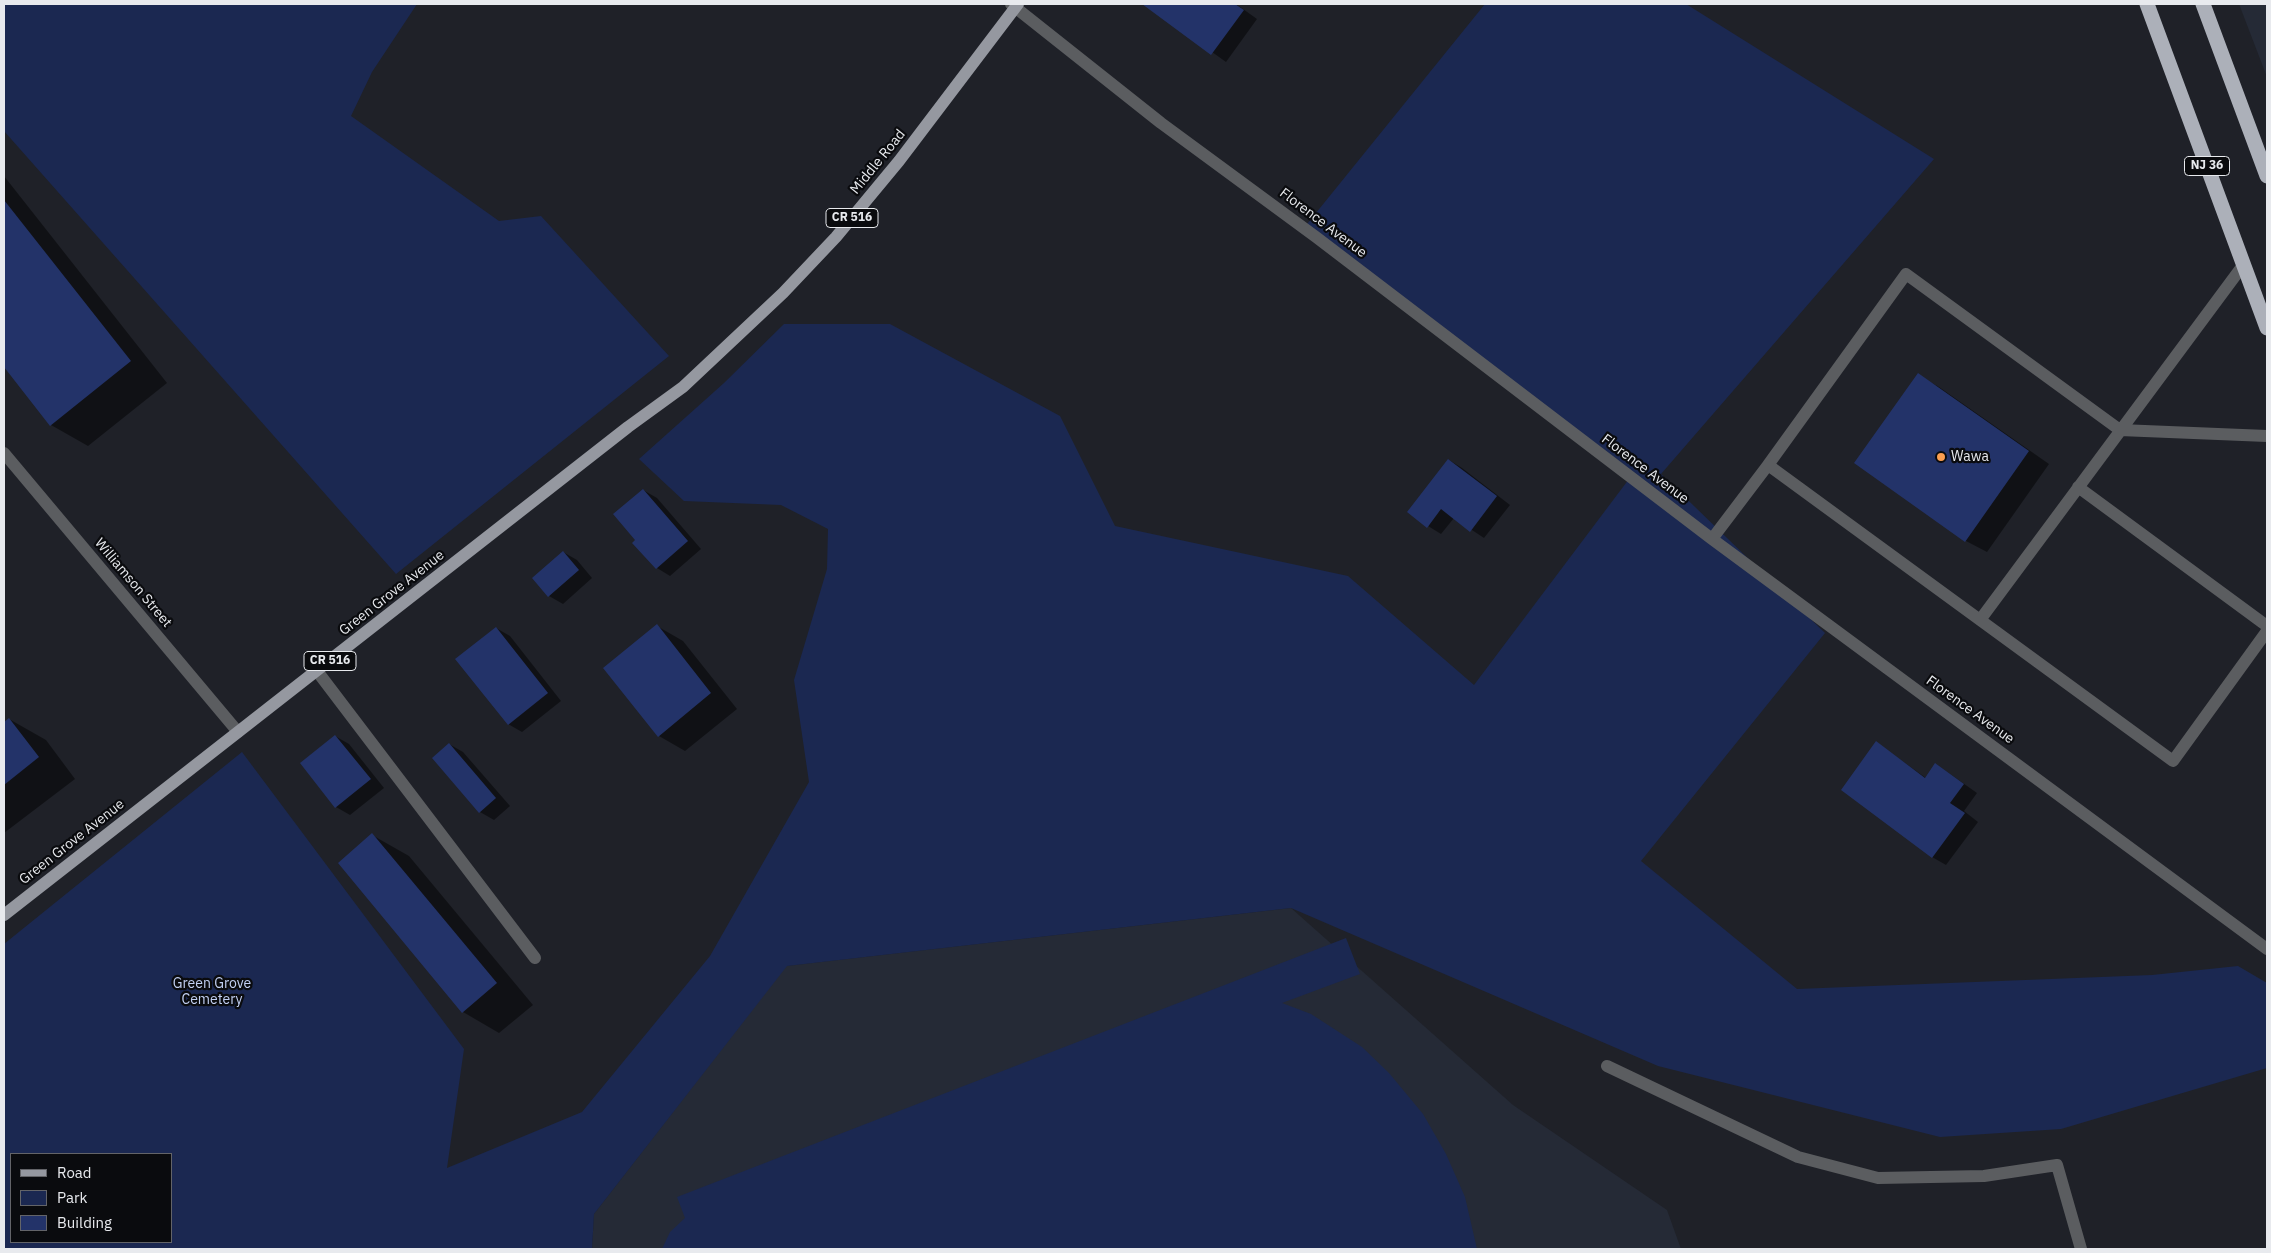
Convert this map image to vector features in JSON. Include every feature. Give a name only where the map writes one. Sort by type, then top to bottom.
[{"type":"highway","name":"NJ 36","points":[[2147,4],[2267,328]]},
{"type":"highway","points":[[2203,4],[2267,176]]},
{"type":"main road","name":"Middle Road","points":[[656,406],[683,386],[776,300],[836,237],[899,161],[1015,5]]},
{"type":"main road","name":"Green Grove Avenue","points":[[4,915],[656,406]]},
{"type":"street","name":"Florence Avenue","points":[[1015,5],[1161,123],[1324,243],[1712,539],[2267,949]]},
{"type":"street","points":[[1980,620],[2244,264]]},
{"type":"street","points":[[1712,539],[1906,274],[2120,430],[2267,436]]},
{"type":"street","name":"Williamson Street","points":[[4,453],[238,732]]},
{"type":"street","points":[[1768,465],[2173,761],[2267,631]]},
{"type":"street","points":[[2078,488],[2267,626]]},
{"type":"street","points":[[317,671],[535,958]]},
{"type":"street","points":[[1607,1066],[1798,1157],[1878,1178],[1984,1176],[2057,1165],[2081,1249]]},
{"type":"shaded area","points":[[2239,4],[2267,4],[2267,77]]},
{"type":"shaded area","points":[[1291,908],[1513,1105],[1667,1210],[1681,1249],[592,1249],[594,1214],[786,966]]},
{"type":"green space","points":[[4,4],[417,4],[372,72],[351,116],[499,221],[541,216],[669,356],[396,574],[4,131]]},
{"type":"green space","name":"Green Grove Cemetery","points":[[1485,4],[1686,4],[1934,159],[1661,474],[1825,633],[1641,861],[1797,989],[2152,975],[2238,966],[2267,983],[2267,1068],[2061,1129],[1940,1137],[1658,1066],[1291,908],[787,966],[594,1214],[592,1249],[4,1249],[4,944],[242,752],[464,1049],[447,1168],[582,1112],[710,956],[809,782],[794,680],[827,569],[828,529],[781,505],[684,501],[639,459],[724,383],[784,324],[890,324],[1060,416],[1115,526],[1348,576],[1474,685],[1629,479],[1303,229]]},
{"type":"green space","points":[[1346,938],[1360,974],[1282,1003],[1311,1014],[1362,1047],[1389,1073],[1423,1114],[1446,1154],[1465,1197],[1477,1249],[662,1249],[670,1232],[685,1218],[677,1197]]},
{"type":"building","points":[[1142,4],[1235,4],[1244,10],[1211,55]]},
{"type":"building","points":[[4,200],[131,361],[50,426],[4,367]]},
{"type":"building","name":"Wawa","points":[[1918,373],[2029,451],[1965,542],[1854,463]]},
{"type":"building","points":[[1448,459],[1497,496],[1470,532],[1441,509],[1427,528],[1407,512]]},
{"type":"building","points":[[643,489],[688,541],[656,569],[632,543],[635,540],[613,514]]},
{"type":"building","points":[[563,551],[579,570],[548,597],[532,578]]},
{"type":"building","points":[[657,624],[711,693],[658,737],[603,668]]},
{"type":"building","points":[[496,627],[548,693],[508,725],[455,659]]},
{"type":"building","points":[[9,718],[39,757],[4,785],[4,722]]},
{"type":"building","points":[[335,735],[371,779],[335,808],[300,763]]},
{"type":"building","points":[[1876,741],[1925,778],[1935,763],[1964,784],[1950,803],[1965,813],[1932,858],[1841,790]]},
{"type":"building","points":[[449,743],[496,798],[479,813],[432,758]]},
{"type":"building","points":[[372,833],[497,983],[462,1013],[338,863]]},
{"type":"place","name":"Wawa","points":[[1941,457]]}]
